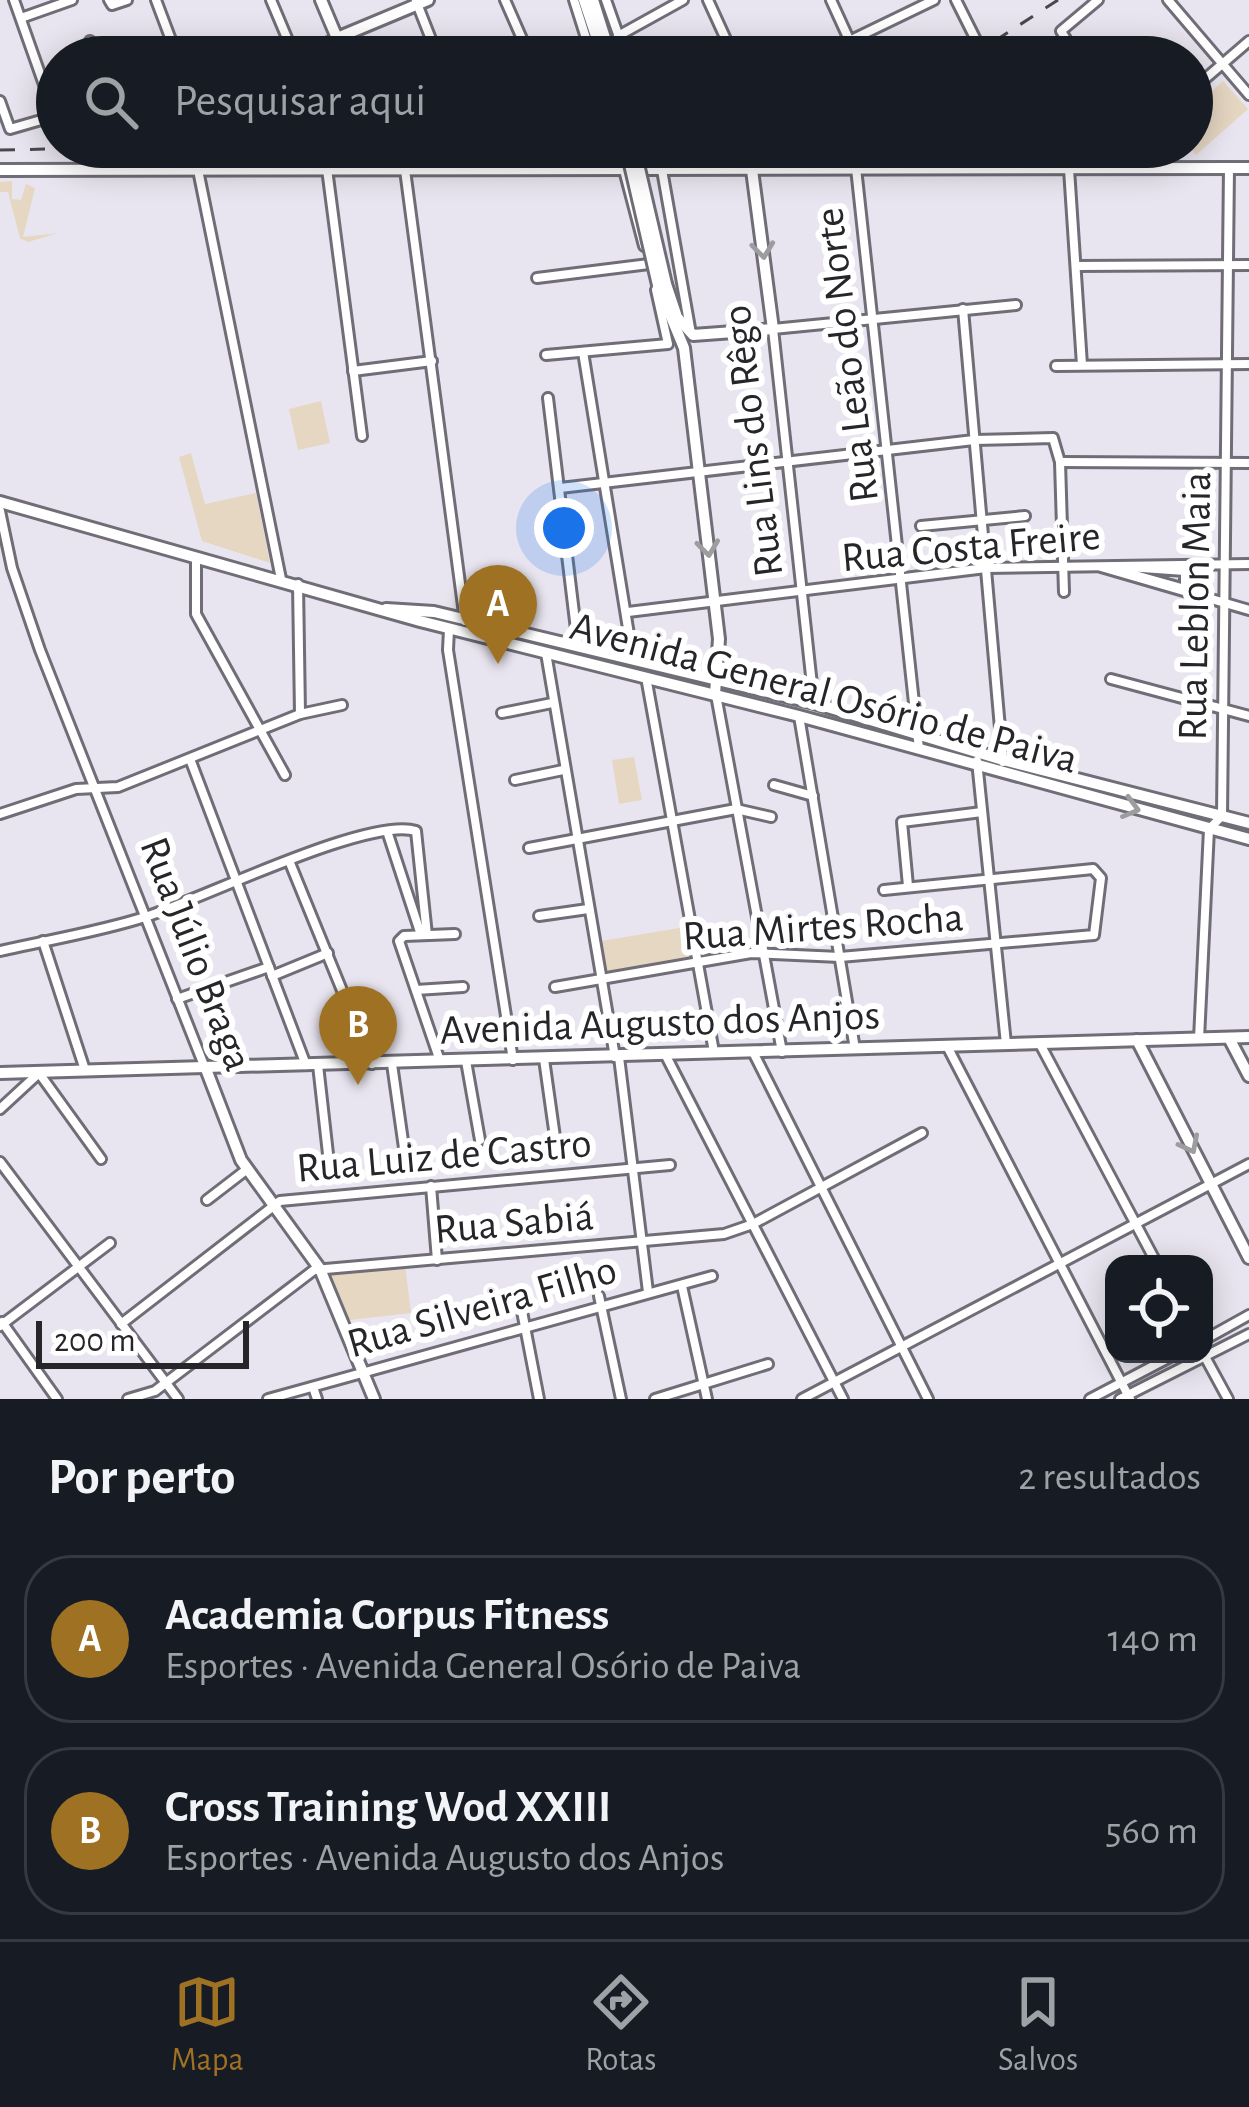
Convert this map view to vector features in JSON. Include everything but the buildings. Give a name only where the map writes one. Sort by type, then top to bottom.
[{"type":"main road","points":[[321,0],[336,36]]},
{"type":"main road","points":[[588,0],[600,36]]},
{"type":"main road","points":[[342,36],[421,2]]},
{"type":"main road","points":[[635,168],[662,284],[684,348],[714,602],[718,688]]},
{"type":"main road","points":[[0,170],[1069,168]]},
{"type":"main road","points":[[1213,168],[1249,168]]},
{"type":"main road","name":"Rua Lins do Rêgo","points":[[752,170],[773,329]]},
{"type":"main road","points":[[662,284],[677,317],[693,335],[722,335]]},
{"type":"main road","points":[[684,348],[690,341],[773,329]]},
{"type":"main road","name":"Avenida General Osório de Paiva","points":[[0,507],[546,653],[646,676],[814,703],[1003,760],[1249,823]]},
{"type":"main road","name":"Avenida General Osório de Paiva","points":[[383,609],[404,607],[633,659],[799,716],[1249,839]]},
{"type":"main road","points":[[1064,790],[1066,776]]},
{"type":"main road","name":"Avenida Augusto dos Anjos","points":[[0,1073],[1249,1037]]},
{"type":"main road","points":[[1229,1038],[1249,1076]]},
{"type":"main road","points":[[1137,1040],[1249,1258]]},
{"type":"main road","name":"Rua Júlio Braga","points":[[206,1070],[246,1170],[320,1269],[358,1371],[374,1399]]},
{"type":"street","points":[[14,0],[36,52]]},
{"type":"street","points":[[21,18],[72,0]]},
{"type":"street","points":[[111,2],[127,0]]},
{"type":"street","points":[[156,0],[170,36]]},
{"type":"street","points":[[271,0],[287,36]]},
{"type":"street","points":[[505,0],[521,36]]},
{"type":"street","points":[[574,0],[586,36]]},
{"type":"street","points":[[605,0],[618,36],[683,0]]},
{"type":"street","points":[[708,0],[724,36]]},
{"type":"street","points":[[831,0],[847,36]]},
{"type":"street","points":[[858,36],[934,0]]},
{"type":"street","points":[[956,0],[974,36]]},
{"type":"street","points":[[1061,36],[1098,0]]},
{"type":"street","points":[[1168,0],[1198,36]]},
{"type":"street","points":[[421,2],[432,36]]},
{"type":"street","points":[[1213,72],[1249,41]]},
{"type":"street","points":[[1213,54],[1249,94]]},
{"type":"street","points":[[0,101],[10,129],[36,121]]},
{"type":"street","points":[[198,168],[281,579]]},
{"type":"street","points":[[405,168],[465,620]]},
{"type":"street","name":"Rua Leão do Norte","points":[[856,168],[919,749]]},
{"type":"street","points":[[1069,168],[1082,365]]},
{"type":"street","name":"Rua Leblon Maia","points":[[1222,816],[1229,168]]},
{"type":"street","points":[[327,169],[362,436]]},
{"type":"street","points":[[546,355],[669,341],[623,170]]},
{"type":"street","points":[[662,170],[685,315],[693,335]]},
{"type":"street","points":[[537,278],[649,264]]},
{"type":"street","points":[[1076,266],[1249,265]]},
{"type":"street","points":[[773,329],[1016,305]]},
{"type":"street","points":[[963,309],[1003,774]]},
{"type":"street","name":"Rua Lins do Rêgo","points":[[773,329],[814,703]]},
{"type":"street","points":[[583,352],[633,659]]},
{"type":"street","points":[[352,370],[432,361]]},
{"type":"street","points":[[1057,366],[1249,364]]},
{"type":"street","points":[[548,398],[578,646]]},
{"type":"street","points":[[560,488],[974,440],[1052,438],[1058,442],[1060,462],[1064,592]]},
{"type":"street","points":[[1060,462],[1249,463]]},
{"type":"street","name":"Rua Júlio Braga","points":[[0,507],[12,568],[206,1070]]},
{"type":"street","points":[[921,526],[1025,516]]},
{"type":"street","points":[[196,557],[196,614],[285,775]]},
{"type":"street","name":"Rua Costa Freire","points":[[628,612],[986,568],[1063,563],[1249,564]]},
{"type":"street","points":[[1092,564],[1249,610]]},
{"type":"street","points":[[1125,570],[1185,571],[1185,589],[1128,573],[1125,570]]},
{"type":"street","points":[[298,584],[300,714]]},
{"type":"street","points":[[449,629],[448,650],[513,1060]]},
{"type":"street","points":[[546,653],[635,1168],[648,1292]]},
{"type":"street","points":[[646,676],[715,1055]]},
{"type":"street","points":[[1111,680],[1249,716]]},
{"type":"street","points":[[718,688],[782,1053]]},
{"type":"street","points":[[502,712],[552,703]]},
{"type":"street","points":[[0,814],[76,789],[97,790],[190,760],[300,714],[342,705]]},
{"type":"street","points":[[799,716],[855,1051]]},
{"type":"street","points":[[976,752],[1006,1046]]},
{"type":"street","points":[[190,760],[270,971],[312,1065],[328,1154]]},
{"type":"street","points":[[515,780],[563,770]]},
{"type":"street","points":[[774,785],[813,796]]},
{"type":"street","points":[[530,848],[736,809],[771,817]]},
{"type":"street","points":[[908,886],[902,822],[982,812]]},
{"type":"street","points":[[1199,1039],[1209,829],[1222,816]]},
{"type":"street","points":[[0,951],[145,917],[387,831],[415,830],[424,935]]},
{"type":"street","points":[[387,831],[424,935]]},
{"type":"street","points":[[290,863],[372,1064]]},
{"type":"street","points":[[400,870],[419,868]]},
{"type":"street","name":"Rua Mirtes Rocha","points":[[555,987],[763,954],[840,957],[1096,933],[1097,869],[990,878]]},
{"type":"street","points":[[884,890],[990,878]]},
{"type":"street","points":[[539,916],[588,909]]},
{"type":"street","points":[[440,1062],[398,941],[455,934]]},
{"type":"street","points":[[43,941],[86,1072]]},
{"type":"street","points":[[177,999],[328,953]]},
{"type":"street","points":[[416,990],[463,987]]},
{"type":"street","points":[[1040,1044],[1152,1255]]},
{"type":"street","points":[[948,1048],[1122,1382],[1126,1398],[1191,1363]]},
{"type":"street","points":[[754,1054],[928,1399]]},
{"type":"street","points":[[667,1055],[843,1399]]},
{"type":"street","points":[[544,1059],[555,1137]]},
{"type":"street","points":[[466,1061],[479,1139]]},
{"type":"street","points":[[392,1064],[404,1148]]},
{"type":"street","points":[[0,1109],[39,1073],[101,1160]]},
{"type":"street","name":"Rua Sabiá","points":[[320,1269],[724,1234],[753,1224],[922,1133]]},
{"type":"street","points":[[0,1162],[178,1399]]},
{"type":"street","points":[[802,1399],[1249,1164]]},
{"type":"street","name":"Rua Luiz de Castro","points":[[121,1324],[275,1204],[670,1165]]},
{"type":"street","points":[[207,1200],[246,1170]]},
{"type":"street","points":[[431,1186],[437,1260]]},
{"type":"street","points":[[58,1399],[1,1323],[110,1243]]},
{"type":"street","points":[[128,1399],[166,1383],[320,1269]]},
{"type":"street","name":"Rua Silveira Filho","points":[[268,1399],[712,1276]]},
{"type":"street","points":[[682,1286],[707,1399]]},
{"type":"street","points":[[599,1296],[622,1399]]},
{"type":"street","points":[[520,1301],[539,1399]]},
{"type":"street","points":[[1213,1335],[1249,1316]]},
{"type":"street","points":[[1213,1352],[1249,1334]]},
{"type":"street","points":[[1090,1399],[1159,1363]]},
{"type":"street","points":[[1208,1363],[1228,1399]]},
{"type":"street","points":[[655,1399],[768,1364]]},
{"type":"street","points":[[313,1387],[317,1399]]},
{"type":"shaded area","points":[[1223,81],[1248,109],[1213,140],[1213,90]]},
{"type":"shaded area","points":[[12,181],[12,199],[21,200],[26,184],[35,188],[23,237],[58,233],[28,242],[20,238],[8,192],[0,192],[0,182]]},
{"type":"shaded area","points":[[321,401],[330,443],[298,450],[289,409]]},
{"type":"shaded area","points":[[191,453],[205,504],[256,493],[270,563],[202,541],[179,457]]},
{"type":"shaded area","points":[[634,757],[642,800],[619,804],[612,760]]},
{"type":"shaded area","points":[[685,927],[692,957],[601,973],[595,942]]},
{"type":"shaded area","points":[[405,1265],[411,1313],[340,1321],[322,1271]]},
{"type":"railway","points":[[1002,36],[1058,0]]},
{"type":"railway","points":[[0,150],[36,149]]},
{"type":"place","name":"Academia Corpus Fitness","points":[[498,664]]},
{"type":"place","name":"Cross Training Wod XXIII","points":[[358,1085]]}]
